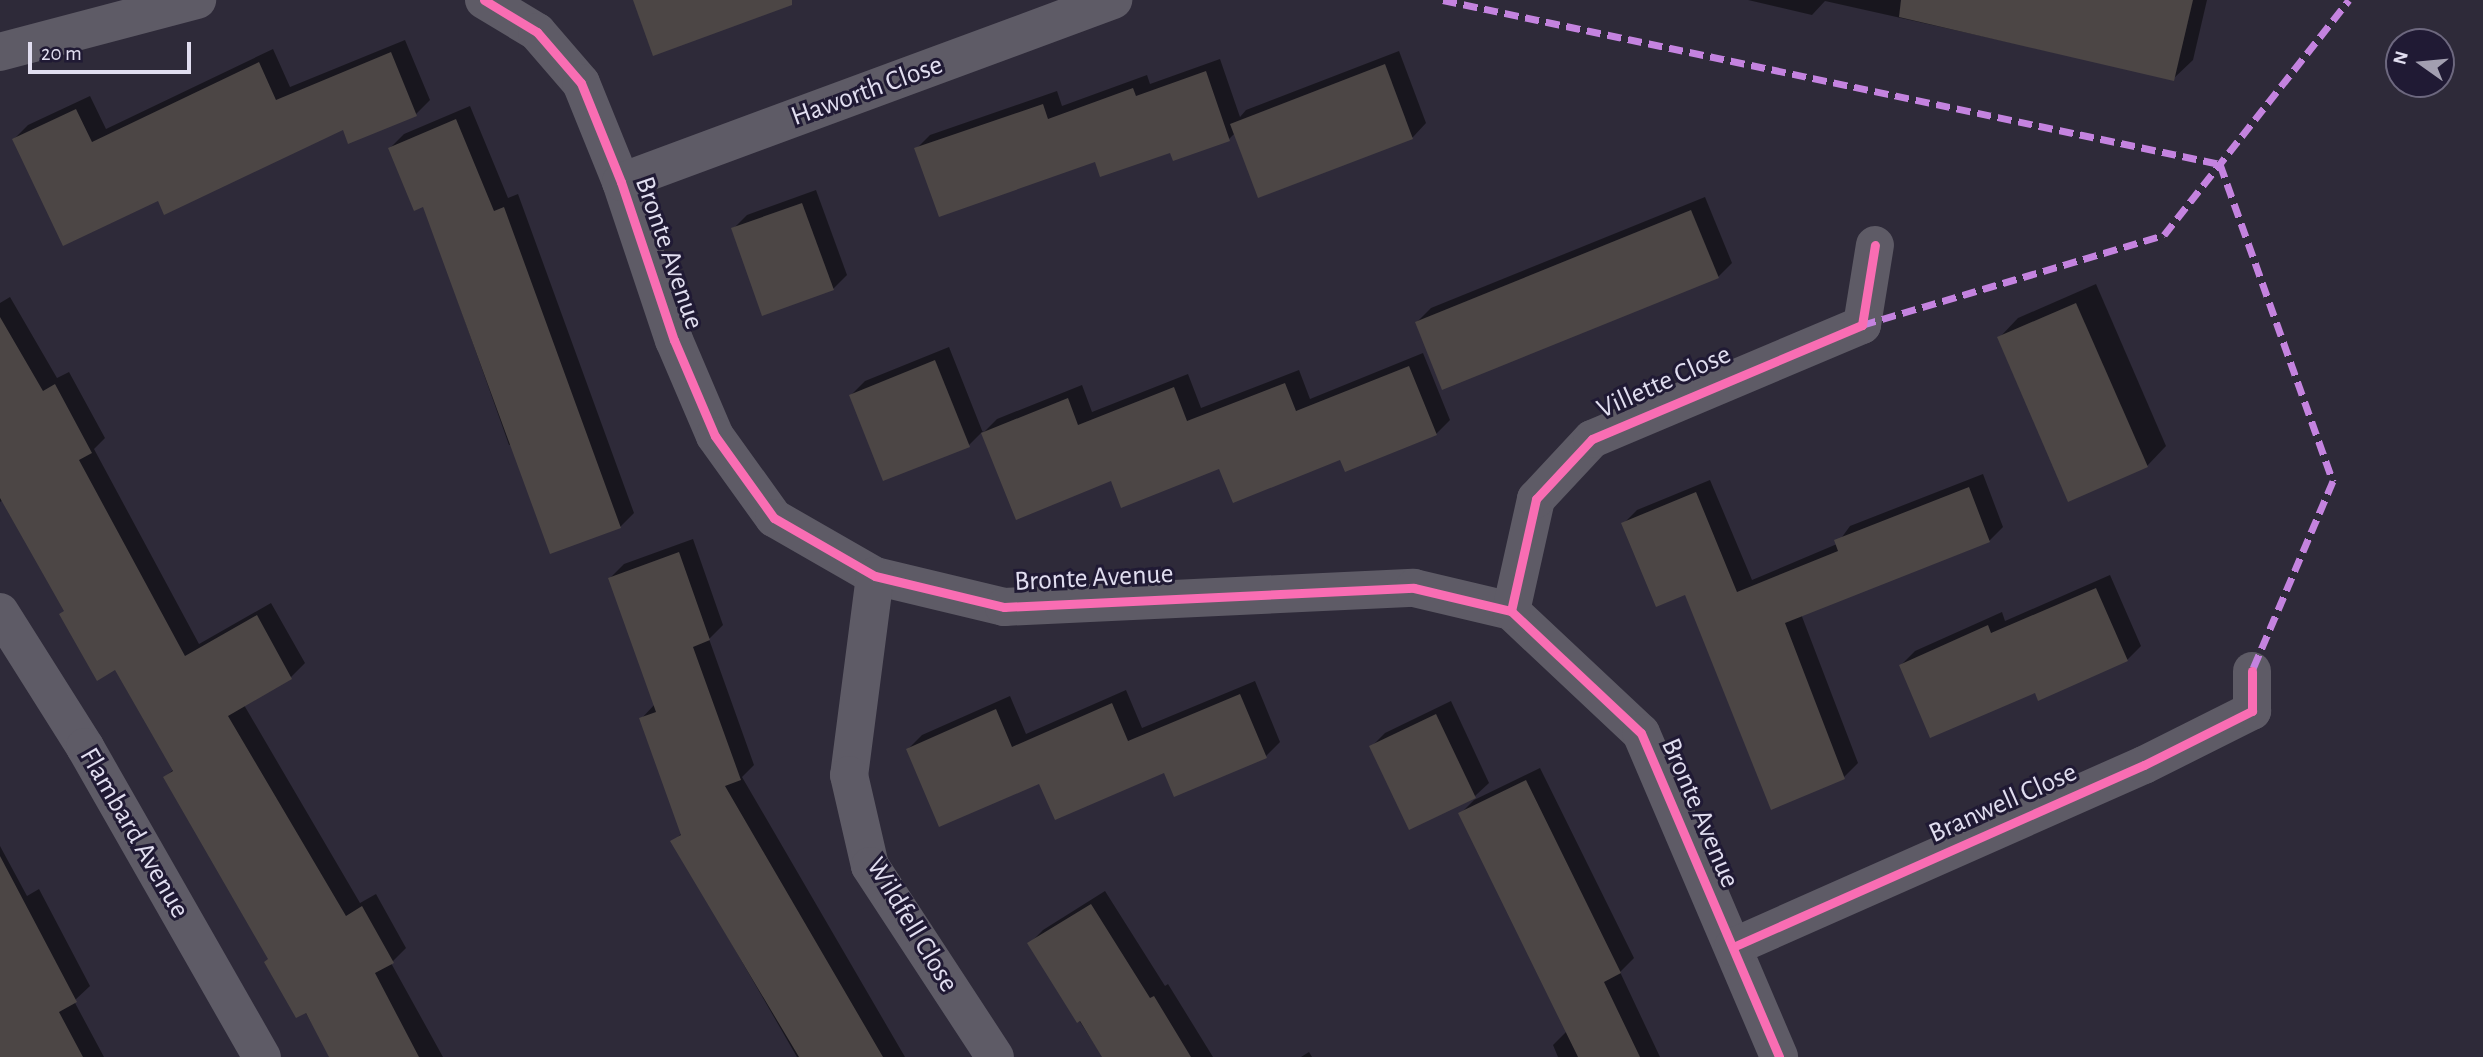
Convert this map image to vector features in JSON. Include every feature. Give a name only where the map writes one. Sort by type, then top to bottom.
[{"type":"street","points":[[0,52],[197,0]]},
{"type":"street","name":"Bronte Avenue","points":[[484,0],[537,32],[581,82],[621,182],[674,340],[715,436],[774,518],[875,576],[1004,607],[1414,588],[1511,611],[1641,733],[1779,1057]]},
{"type":"street","name":"Haworth Close","points":[[621,182],[1113,0]]},
{"type":"street","name":"Villette Close","points":[[1511,611],[1536,499],[1592,439],[1862,325],[1875,245]]},
{"type":"street","name":"Wildfell Close","points":[[875,576],[849,775],[870,866],[995,1057]]},
{"type":"street","name":"Flambard Avenue","points":[[0,612],[85,747],[262,1057]]},
{"type":"street","name":"Branwell Close","points":[[1733,947],[2144,765],[2252,711],[2252,671]]},
{"type":"building","points":[[633,0],[792,0],[792,5],[653,56]]},
{"type":"building","points":[[1901,0],[2193,0],[2174,81],[1899,17]]},
{"type":"building","points":[[391,52],[417,116],[348,144],[343,130],[164,215],[158,201],[63,246],[12,139],[76,109],[92,142],[259,62],[276,100]]},
{"type":"building","points":[[1385,64],[1413,139],[1258,198],[1230,124]]},
{"type":"building","points":[[1206,71],[1230,141],[1173,161],[1170,153],[1100,177],[1095,162],[939,217],[914,148],[1043,104],[1048,119],[1133,88],[1136,96]]},
{"type":"building","points":[[456,119],[494,211],[504,207],[621,528],[550,554],[423,207],[414,211],[388,148]]},
{"type":"building","points":[[802,203],[834,290],[762,316],[731,228]]},
{"type":"building","points":[[1691,210],[1719,278],[1442,390],[1415,322]]},
{"type":"building","points":[[2076,303],[2148,467],[2068,502],[1997,337]]},
{"type":"building","points":[[0,317],[43,391],[55,384],[92,453],[79,460],[185,656],[257,615],[292,679],[228,716],[346,916],[362,906],[394,963],[375,973],[419,1057],[329,1057],[306,1013],[296,1018],[264,962],[268,959],[163,777],[173,771],[115,670],[97,681],[59,614],[64,611],[0,498]]},
{"type":"building","points":[[935,360],[970,447],[883,481],[849,395]]},
{"type":"building","points":[[1409,366],[1437,435],[1345,472],[1340,460],[1233,503],[1219,469],[1121,508],[1111,481],[1016,520],[981,433],[1068,398],[1078,425],[1174,387],[1187,421],[1285,383],[1296,411]]},
{"type":"building","points":[[1969,487],[1990,542],[1785,623],[1845,779],[1771,810],[1685,595],[1656,607],[1621,523],[1696,492],[1737,592],[1838,551],[1834,540]]},
{"type":"building","points":[[679,552],[710,640],[693,647],[741,780],[725,786],[883,1057],[799,1057],[670,841],[681,835],[639,718],[656,712],[608,578]]},
{"type":"building","points":[[2096,588],[2128,661],[2038,701],[2035,693],[1930,738],[1899,665],[1988,625],[1991,633]]},
{"type":"building","points":[[1240,694],[1267,758],[1174,797],[1164,773],[1055,820],[1039,784],[939,827],[906,749],[996,709],[1012,747],[1112,703],[1128,741]]},
{"type":"building","points":[[1436,714],[1476,798],[1409,830],[1369,746]]},
{"type":"building","points":[[1526,780],[1621,973],[1604,982],[1640,1057],[1578,1057],[1458,813]]},
{"type":"building","points":[[0,856],[77,1002],[59,1012],[83,1057],[0,1057]]},
{"type":"building","points":[[1091,904],[1150,998],[1154,996],[1191,1057],[1102,1057],[1080,1021],[1077,1023],[1027,943]]},
{"type":"marked path","points":[[1443,0],[2220,164],[2333,481],[2252,671]]},
{"type":"marked path","points":[[1862,325],[2164,235],[2349,0]]},
{"type":"cycle path","points":[[484,0],[537,32],[581,83],[621,182],[674,340],[715,436],[774,518],[875,576],[1004,607],[1414,588],[1511,611],[1641,733],[1779,1057]]},
{"type":"cycle path","points":[[1511,611],[1536,499],[1592,439],[1862,325],[1875,245]]},
{"type":"cycle path","points":[[1733,947],[2144,765],[2252,711],[2252,671]]}]
